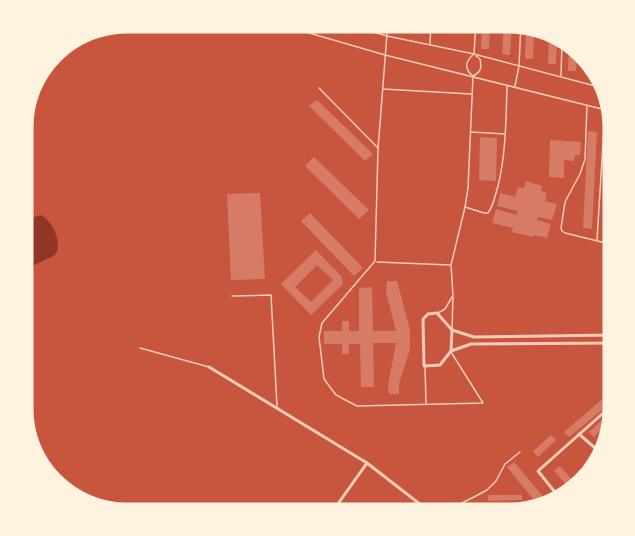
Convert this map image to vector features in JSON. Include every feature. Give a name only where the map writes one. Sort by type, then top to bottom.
[{"type":"street","points":[[604,335],[474,337],[452,330],[437,313],[428,314],[423,319],[424,366],[440,365],[451,351],[471,344],[604,343]]},
{"type":"street","points":[[451,351],[452,330]]},
{"type":"street","points":[[209,367],[367,463],[421,504]]},
{"type":"street","points":[[555,492],[538,471],[604,412]]},
{"type":"street","points":[[579,434],[595,448]]},
{"type":"street","points":[[338,504],[367,463]]},
{"type":"lane","points":[[307,32],[385,55],[602,109]]},
{"type":"lane","points":[[375,32],[474,54],[594,86]]},
{"type":"lane","points":[[387,32],[378,149],[375,261],[322,323],[319,337],[324,379],[336,395],[357,406],[483,403],[451,351]]},
{"type":"lane","points":[[430,45],[431,32]]},
{"type":"lane","points":[[452,330],[451,265],[465,207],[473,76],[467,69],[466,63],[474,54],[475,32]]},
{"type":"lane","points":[[515,87],[519,66],[521,33]]},
{"type":"lane","points":[[560,77],[562,48]]},
{"type":"lane","points":[[473,76],[481,68],[480,59],[474,54]]},
{"type":"lane","points":[[465,207],[488,213],[493,207],[503,166],[507,85]]},
{"type":"lane","points":[[319,88],[378,149]]},
{"type":"lane","points":[[383,89],[472,94]]},
{"type":"lane","points":[[587,105],[585,159],[565,202],[561,228],[565,233],[603,243]]},
{"type":"lane","points":[[470,132],[506,134]]},
{"type":"lane","points":[[597,241],[603,142]]},
{"type":"lane","points":[[375,261],[451,265]]},
{"type":"lane","points":[[232,296],[271,295],[277,408]]},
{"type":"lane","points":[[437,313],[444,309],[453,296]]},
{"type":"lane","points":[[140,348],[209,367]]},
{"type":"lane","points":[[424,366],[427,405]]},
{"type":"lane","points":[[459,504],[487,490],[496,481],[504,464],[520,452]]},
{"type":"shaded area","points":[[41,215],[45,218],[56,233],[58,245],[55,255],[32,266],[32,218]]},
{"type":"building","points":[[482,32],[490,32],[489,49],[481,49]]},
{"type":"building","points":[[503,32],[511,32],[510,55],[502,54]]},
{"type":"building","points":[[526,34],[534,35],[533,59],[525,59]]},
{"type":"building","points":[[549,40],[557,45],[556,64],[548,64]]},
{"type":"building","points":[[569,53],[577,60],[576,71],[568,71]]},
{"type":"building","points":[[317,100],[373,154],[365,161],[309,106]]},
{"type":"building","points":[[588,131],[597,132],[592,229],[583,228]]},
{"type":"building","points":[[480,137],[497,138],[496,181],[479,180]]},
{"type":"building","points":[[550,140],[581,142],[580,155],[575,155],[574,161],[564,160],[564,178],[549,177]]},
{"type":"building","points":[[314,157],[369,210],[359,219],[305,166]]},
{"type":"building","points":[[526,181],[542,186],[541,191],[547,193],[545,201],[557,204],[552,220],[538,217],[537,220],[551,224],[547,238],[512,232],[513,228],[492,223],[496,209],[517,215],[518,211],[497,206],[500,193],[515,197],[518,187],[524,188]]},
{"type":"building","points":[[260,193],[265,279],[231,280],[227,194]]},
{"type":"building","points":[[310,213],[363,268],[354,276],[301,221]]},
{"type":"building","points":[[316,250],[342,277],[343,284],[311,315],[281,284]],"holes":[[[317,265],[333,280],[311,302],[295,287]]]},
{"type":"building","points":[[387,281],[397,281],[410,330],[410,349],[399,384],[399,394],[389,394],[388,385],[396,343],[373,343],[374,387],[361,387],[360,344],[349,344],[349,354],[342,354],[342,344],[324,344],[324,331],[342,331],[342,321],[349,321],[349,331],[359,331],[359,288],[372,287],[373,331],[396,331],[386,292]]},
{"type":"building","points":[[604,398],[604,409],[569,437],[564,432]]},
{"type":"building","points":[[601,421],[602,430],[594,437],[589,432]]},
{"type":"building","points":[[551,435],[556,440],[538,457],[533,451]]},
{"type":"building","points":[[514,462],[544,497],[534,501],[507,467]]},
{"type":"building","points":[[560,466],[572,480],[566,485],[554,471]]},
{"type":"building","points":[[488,495],[522,495],[522,500],[488,501]]}]
